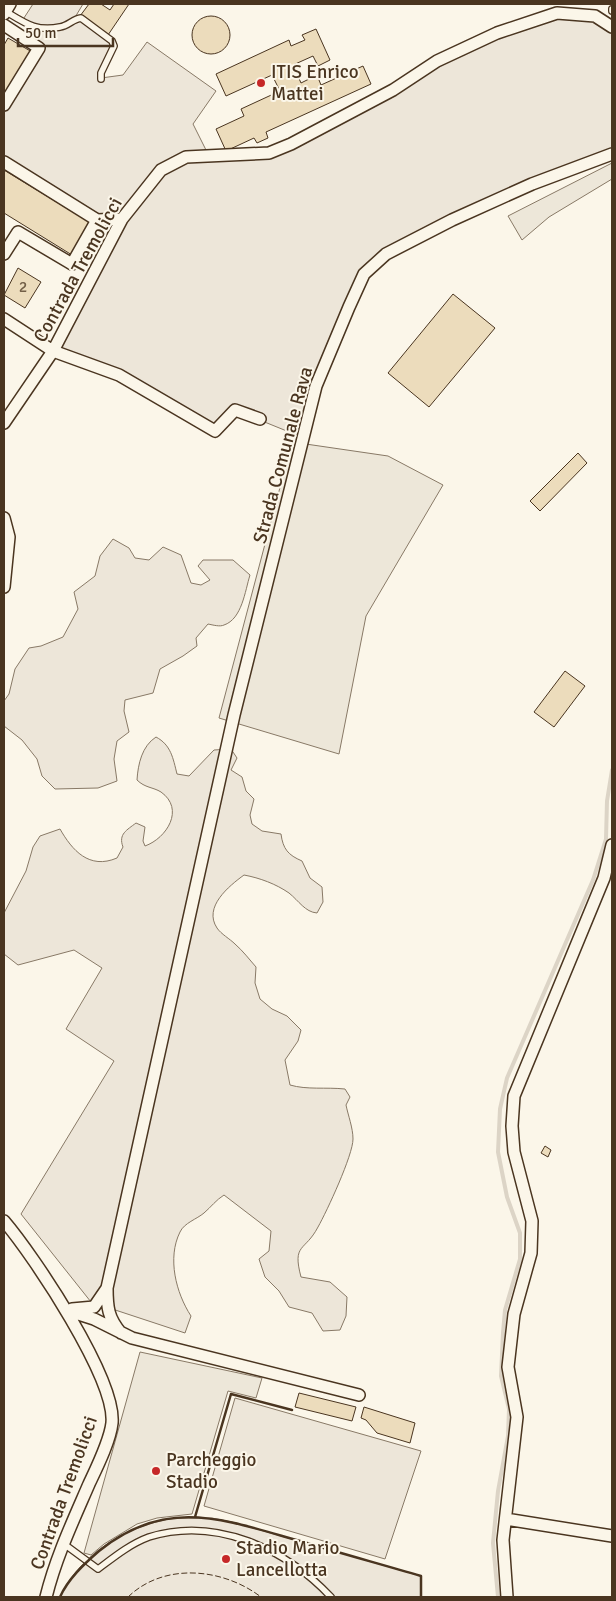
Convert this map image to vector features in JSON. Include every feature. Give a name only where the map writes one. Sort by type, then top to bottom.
[{"type":"street","name":"Contrada Tremolicci","points":[[4,423],[53,352],[122,219],[161,170],[186,157],[269,153],[291,144],[393,90],[438,61],[497,34],[557,14],[595,16],[612,27]]},
{"type":"street","points":[[4,25],[39,48],[4,105]]},
{"type":"street","name":"Strada Comunale Rava","points":[[107,1288],[234,715],[316,386],[364,274],[386,254],[452,220],[532,184],[612,154]]},
{"type":"street","points":[[4,162],[97,220],[122,219]]},
{"type":"street","points":[[4,254],[18,232],[72,264],[97,220]]},
{"type":"street","points":[[4,318],[53,352],[119,375],[215,431],[235,410],[260,418]]},
{"type":"street","points":[[4,518],[10,537],[4,587]]},
{"type":"street","points":[[507,1597],[503,1540],[517,1417],[508,1367],[514,1314],[531,1253],[532,1220],[514,1152],[512,1126],[514,1096],[604,878],[612,845]]},
{"type":"street","name":"Contrada Tremolicci","points":[[4,1221],[66,1310],[106,1389],[111,1405],[112,1424],[97,1466],[55,1563],[46,1597]]},
{"type":"street","points":[[96,1320],[94,1307],[107,1288]]},
{"type":"street","points":[[107,1288],[107,1311],[112,1323],[121,1333]]},
{"type":"street","points":[[66,1310],[94,1307]]},
{"type":"street","points":[[66,1310],[96,1320],[142,1341],[359,1395]]},
{"type":"street","points":[[96,1320],[104,1318],[107,1311]]},
{"type":"street","points":[[506,1519],[612,1536]]},
{"type":"lane","points":[[6,10],[34,28],[62,27],[74,19],[82,18],[112,41],[114,46],[100,79]]},
{"type":"lane","points":[[63,1544],[98,1570],[130,1546],[168,1532],[210,1531],[246,1538],[292,1564],[331,1597]]},
{"type":"shaded area","points":[[33,4],[83,4],[74,19],[81,18],[114,46],[101,78],[123,75],[147,42],[216,91],[193,124],[209,156],[269,153],[438,61],[557,13],[595,16],[612,27],[612,154],[452,220],[364,274],[349,307],[304,438],[235,410],[215,431],[119,375],[53,351],[121,220],[97,220],[4,162],[4,105],[39,48],[34,28],[22,21]]},
{"type":"shaded area","points":[[612,163],[612,179],[549,217],[522,240],[508,216]]},
{"type":"shaded area","points":[[292,442],[388,456],[443,485],[366,616],[339,754],[219,718]]},
{"type":"shaded area","points":[[113,539],[129,548],[135,558],[149,560],[163,547],[181,555],[191,583],[201,585],[210,580],[198,566],[203,560],[233,560],[250,575],[242,604],[230,622],[221,626],[208,624],[196,638],[197,646],[160,669],[153,693],[125,700],[124,711],[129,732],[117,741],[114,759],[117,781],[98,788],[55,789],[42,776],[37,759],[22,740],[4,726],[4,701],[9,694],[15,669],[29,648],[41,646],[63,637],[78,609],[74,592],[95,576],[100,556]]},
{"type":"shaded area","points":[[156,737],[168,748],[173,757],[177,774],[189,776],[214,750],[231,749],[237,758],[231,770],[242,777],[246,791],[254,799],[250,815],[252,824],[262,831],[281,834],[287,851],[302,861],[310,878],[322,887],[323,902],[317,913],[306,908],[279,887],[244,875],[225,891],[215,905],[213,912],[217,928],[256,967],[255,983],[260,999],[272,1009],[287,1016],[301,1030],[298,1041],[285,1060],[290,1085],[345,1089],[350,1097],[346,1105],[353,1135],[349,1157],[322,1219],[313,1235],[301,1249],[298,1258],[301,1277],[330,1282],[347,1297],[346,1316],[340,1330],[323,1331],[312,1313],[289,1307],[279,1291],[265,1277],[259,1259],[269,1251],[271,1231],[224,1195],[204,1213],[184,1226],[176,1242],[174,1253],[175,1275],[181,1297],[191,1316],[185,1333],[91,1302],[21,1214],[114,1061],[66,1029],[102,968],[74,950],[18,965],[4,954],[4,913],[26,871],[33,847],[40,836],[60,829],[76,851],[90,860],[98,861],[117,858],[123,847],[123,836],[136,823],[145,827],[143,841],[145,846],[160,837],[170,822],[172,806],[161,792],[143,785],[137,780],[138,768],[144,750]]},
{"type":"shaded area","name":"Parcheggio Stadio","points":[[140,1352],[262,1378],[256,1398],[228,1391],[192,1514],[157,1518],[137,1524],[104,1544],[91,1555],[84,1553]]},
{"type":"shaded area","points":[[235,1398],[421,1451],[385,1559],[204,1506]]},
{"type":"shaded area","name":"Stadio Mario Lancellotta","points":[[176,1518],[212,1518],[232,1522],[421,1576],[421,1597],[60,1597],[80,1567],[108,1543],[141,1527]]},
{"type":"building","points":[[89,4],[101,4],[110,10],[114,4],[129,4],[108,35],[80,16]]},
{"type":"building","points":[[211,16],[218,17],[224,22],[229,28],[229,42],[224,48],[218,53],[211,54],[204,53],[198,48],[193,42],[192,35],[193,28],[198,22],[204,17]]},
{"type":"building","points":[[316,29],[330,60],[318,66],[313,56],[293,65],[301,83],[317,75],[321,85],[363,66],[371,84],[266,132],[268,138],[257,143],[254,138],[226,151],[216,129],[244,116],[241,109],[280,91],[272,75],[226,96],[216,74],[289,40],[291,46],[305,40],[302,35]]},
{"type":"building","points":[[8,38],[32,52],[4,99],[4,45]]},
{"type":"building","points":[[4,170],[91,223],[72,255],[4,213]]},
{"type":"building","points":[[18,268],[41,282],[25,308],[4,295]]},
{"type":"building","points":[[453,294],[495,328],[429,407],[388,373]]},
{"type":"building","points":[[578,453],[587,463],[540,511],[530,501]]},
{"type":"building","points":[[565,671],[585,686],[554,727],[534,712]]},
{"type":"building","points":[[545,1146],[551,1150],[548,1157],[541,1153]]},
{"type":"building","points":[[299,1393],[356,1407],[352,1421],[295,1407]]},
{"type":"building","points":[[364,1407],[415,1423],[410,1443],[377,1433],[366,1420],[361,1418]]},
{"type":"waterway","points":[[498,1597],[493,1543],[498,1491],[508,1436],[509,1409],[501,1376],[503,1333],[505,1310],[520,1259],[520,1233],[507,1197],[498,1152],[500,1109],[507,1078],[593,880],[606,839],[607,801],[612,770]]},
{"type":"fence","points":[[128,1597],[142,1586],[159,1578],[176,1574],[194,1573],[212,1575],[229,1580],[246,1587],[261,1597]]},
{"type":"wall","points":[[195,1517],[231,1394],[292,1410]]},
{"type":"wall","points":[[60,1597],[72,1578],[99,1551],[124,1534],[149,1523],[173,1518],[221,1520],[247,1526],[421,1576],[421,1597]]},
{"type":"place","name":"ITIS Enrico Mattei","points":[[261,83]]},
{"type":"place","name":"Parcheggio Stadio","points":[[156,1471]]},
{"type":"place","name":"Stadio Mario Lancellotta","points":[[226,1559]]}]
